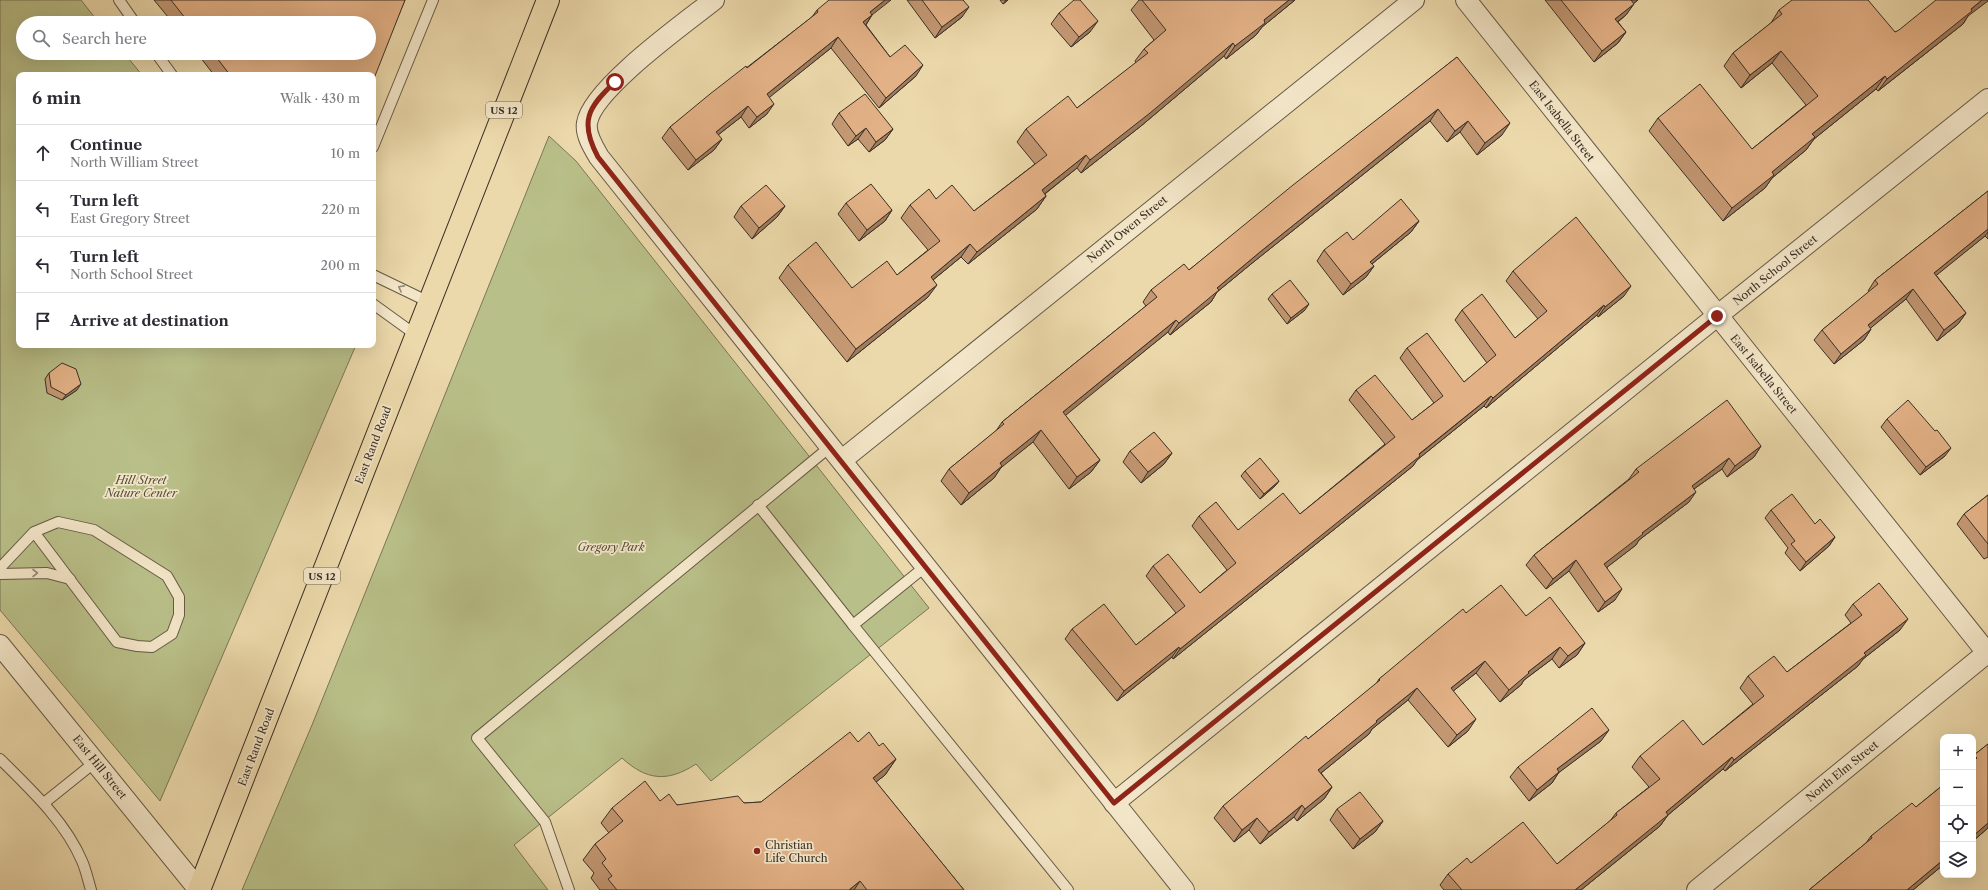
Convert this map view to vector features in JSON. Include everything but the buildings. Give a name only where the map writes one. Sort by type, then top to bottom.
[{"type":"main road","name":"East Rand Road","points":[[199,890],[548,0]]},
{"type":"street","points":[[714,0],[626,71],[595,102],[589,115],[587,125],[589,136],[598,157],[1184,890]]},
{"type":"street","name":"North Owen Street","points":[[836,453],[1414,0]]},
{"type":"street","name":"East Isabella Street","points":[[1466,0],[1717,316],[1988,653]]},
{"type":"street","name":"North School Street","points":[[1114,803],[1988,99]]},
{"type":"street","name":"East Hill Street","points":[[0,645],[199,890]]},
{"type":"street","name":"North Elm Street","points":[[1697,890],[1988,653]]},
{"type":"lane","points":[[119,0],[130,16]]},
{"type":"lane","points":[[376,139],[433,0]]},
{"type":"lane","points":[[161,60],[170,72]]},
{"type":"lane","points":[[376,276],[429,302]]},
{"type":"lane","points":[[376,306],[416,335]]},
{"type":"lane","points":[[569,890],[545,822],[477,738],[758,505],[836,453]]},
{"type":"lane","points":[[758,505],[853,625],[1068,890]]},
{"type":"lane","points":[[0,568],[34,532],[58,522],[94,530],[166,576],[179,596],[179,616],[172,634],[152,647],[117,642],[34,532]]},
{"type":"lane","points":[[853,625],[926,566]]},
{"type":"lane","points":[[0,574],[47,573],[70,579]]},
{"type":"lane","points":[[0,759],[44,803],[70,838],[82,861],[91,890]]},
{"type":"lane","points":[[44,803],[95,762]]},
{"type":"green space","name":"Hill Street Nature Center","points":[[0,0],[81,0],[94,16],[16,16],[16,60],[130,60],[140,72],[16,72],[16,348],[355,348],[160,801],[0,610]]},
{"type":"green space","name":"Gregory Park","points":[[549,136],[576,161],[929,608],[711,781],[696,764],[676,774],[657,776],[648,775],[640,771],[622,758],[514,845],[548,890],[242,890],[312,725]]},
{"type":"place","name":"Christian Life Church","points":[[757,851]]},
{"type":"route","points":[[615,82],[595,102],[589,115],[587,125],[589,136],[598,157],[1114,803],[1717,316]]}]
